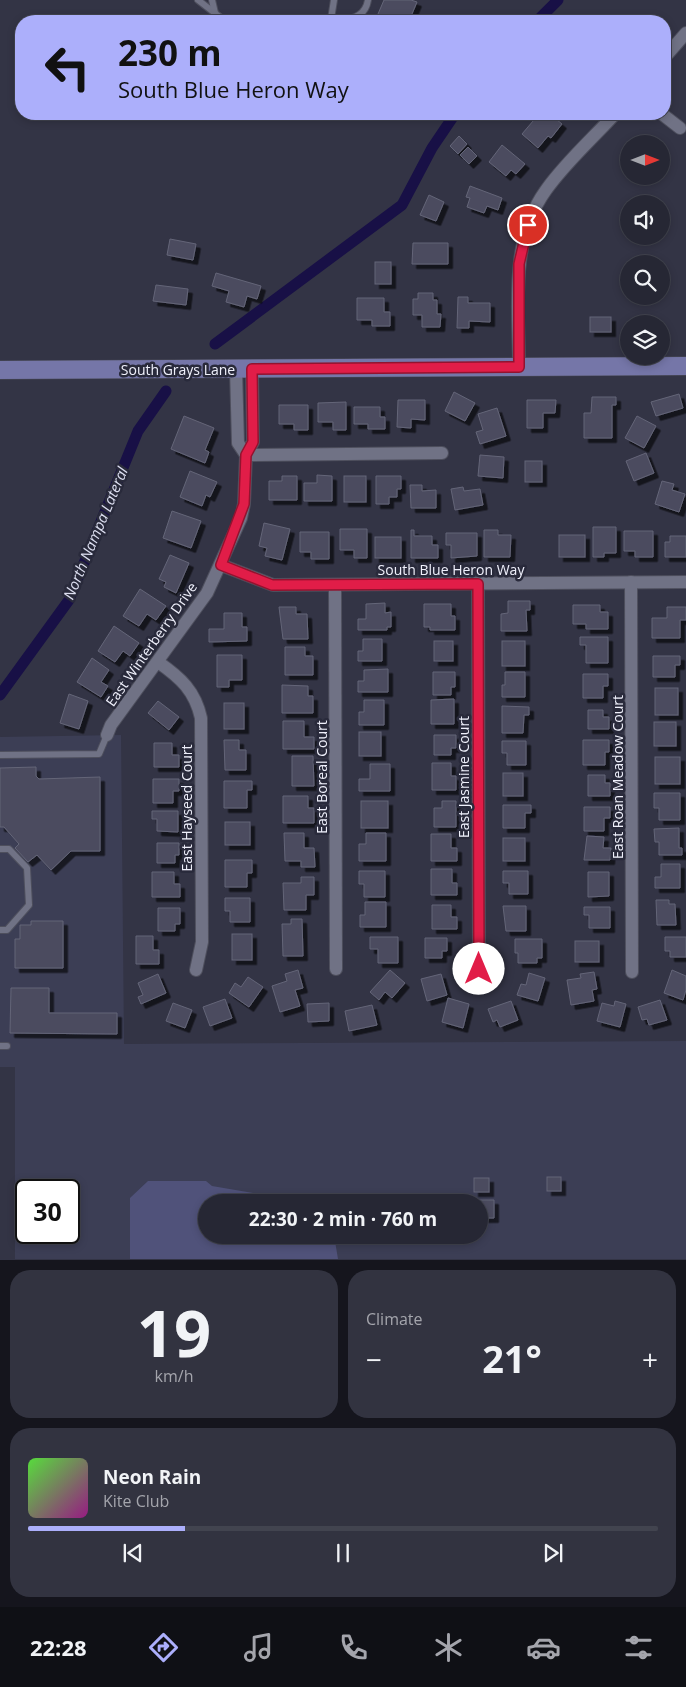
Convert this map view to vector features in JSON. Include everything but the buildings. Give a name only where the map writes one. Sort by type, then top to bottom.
[{"type":"street","points":[[671,50],[686,33]]},
{"type":"street","points":[[519,367],[519,264],[524,236],[546,190],[610,120]]},
{"type":"street","points":[[670,120],[680,128]]},
{"type":"street","name":"South Grays Lane","points":[[0,370],[686,366]]},
{"type":"street","name":"East Winterberry Drive","points":[[107,735],[111,725],[207,594],[221,565],[244,504],[246,455],[238,443],[244,369]]},
{"type":"street","points":[[246,455],[442,453]]},
{"type":"street","name":"South Blue Heron Way","points":[[221,565],[272,585],[686,582]]},
{"type":"street","name":"East Roan Meadow Court","points":[[631,582],[632,972]]},
{"type":"street","name":"East Jasmine Court","points":[[478,584],[479,969]]},
{"type":"street","name":"East Boreal Court","points":[[335,585],[336,969]]},
{"type":"street","name":"East Hayseed Court","points":[[158,662],[178,676],[190,688],[197,702],[201,718],[202,942],[196,970]]},
{"type":"lane","points":[[198,0],[218,15]]},
{"type":"lane","points":[[212,0],[215,13]]},
{"type":"lane","points":[[331,15],[334,0]]},
{"type":"lane","points":[[359,15],[367,7],[368,0]]},
{"type":"lane","points":[[0,754],[99,754],[107,735]]},
{"type":"lane","points":[[0,849],[9,849],[27,868],[29,905],[7,930],[0,930]]},
{"type":"shaded area","points":[[121,735],[124,1044],[686,1041],[686,1259],[15,1259],[15,1244],[80,1244],[80,1179],[15,1179],[15,1067],[0,1067],[0,737]]},
{"type":"shaded area","points":[[148,1181],[206,1181],[212,1186],[259,1194],[198,1194],[198,1244],[336,1244],[338,1259],[130,1259],[130,1198]]},
{"type":"waterway","name":"North Nampa Lateral","points":[[543,15],[558,0]]},
{"type":"waterway","name":"North Nampa Lateral","points":[[215,344],[402,205],[432,148],[451,120]]},
{"type":"waterway","name":"North Nampa Lateral","points":[[0,695],[69,600],[138,431],[166,391]]},
{"type":"route","points":[[479,969],[478,584],[272,585],[221,565],[241,518],[244,504],[246,455],[253,442],[252,369],[519,367],[519,264],[528,225]]}]
